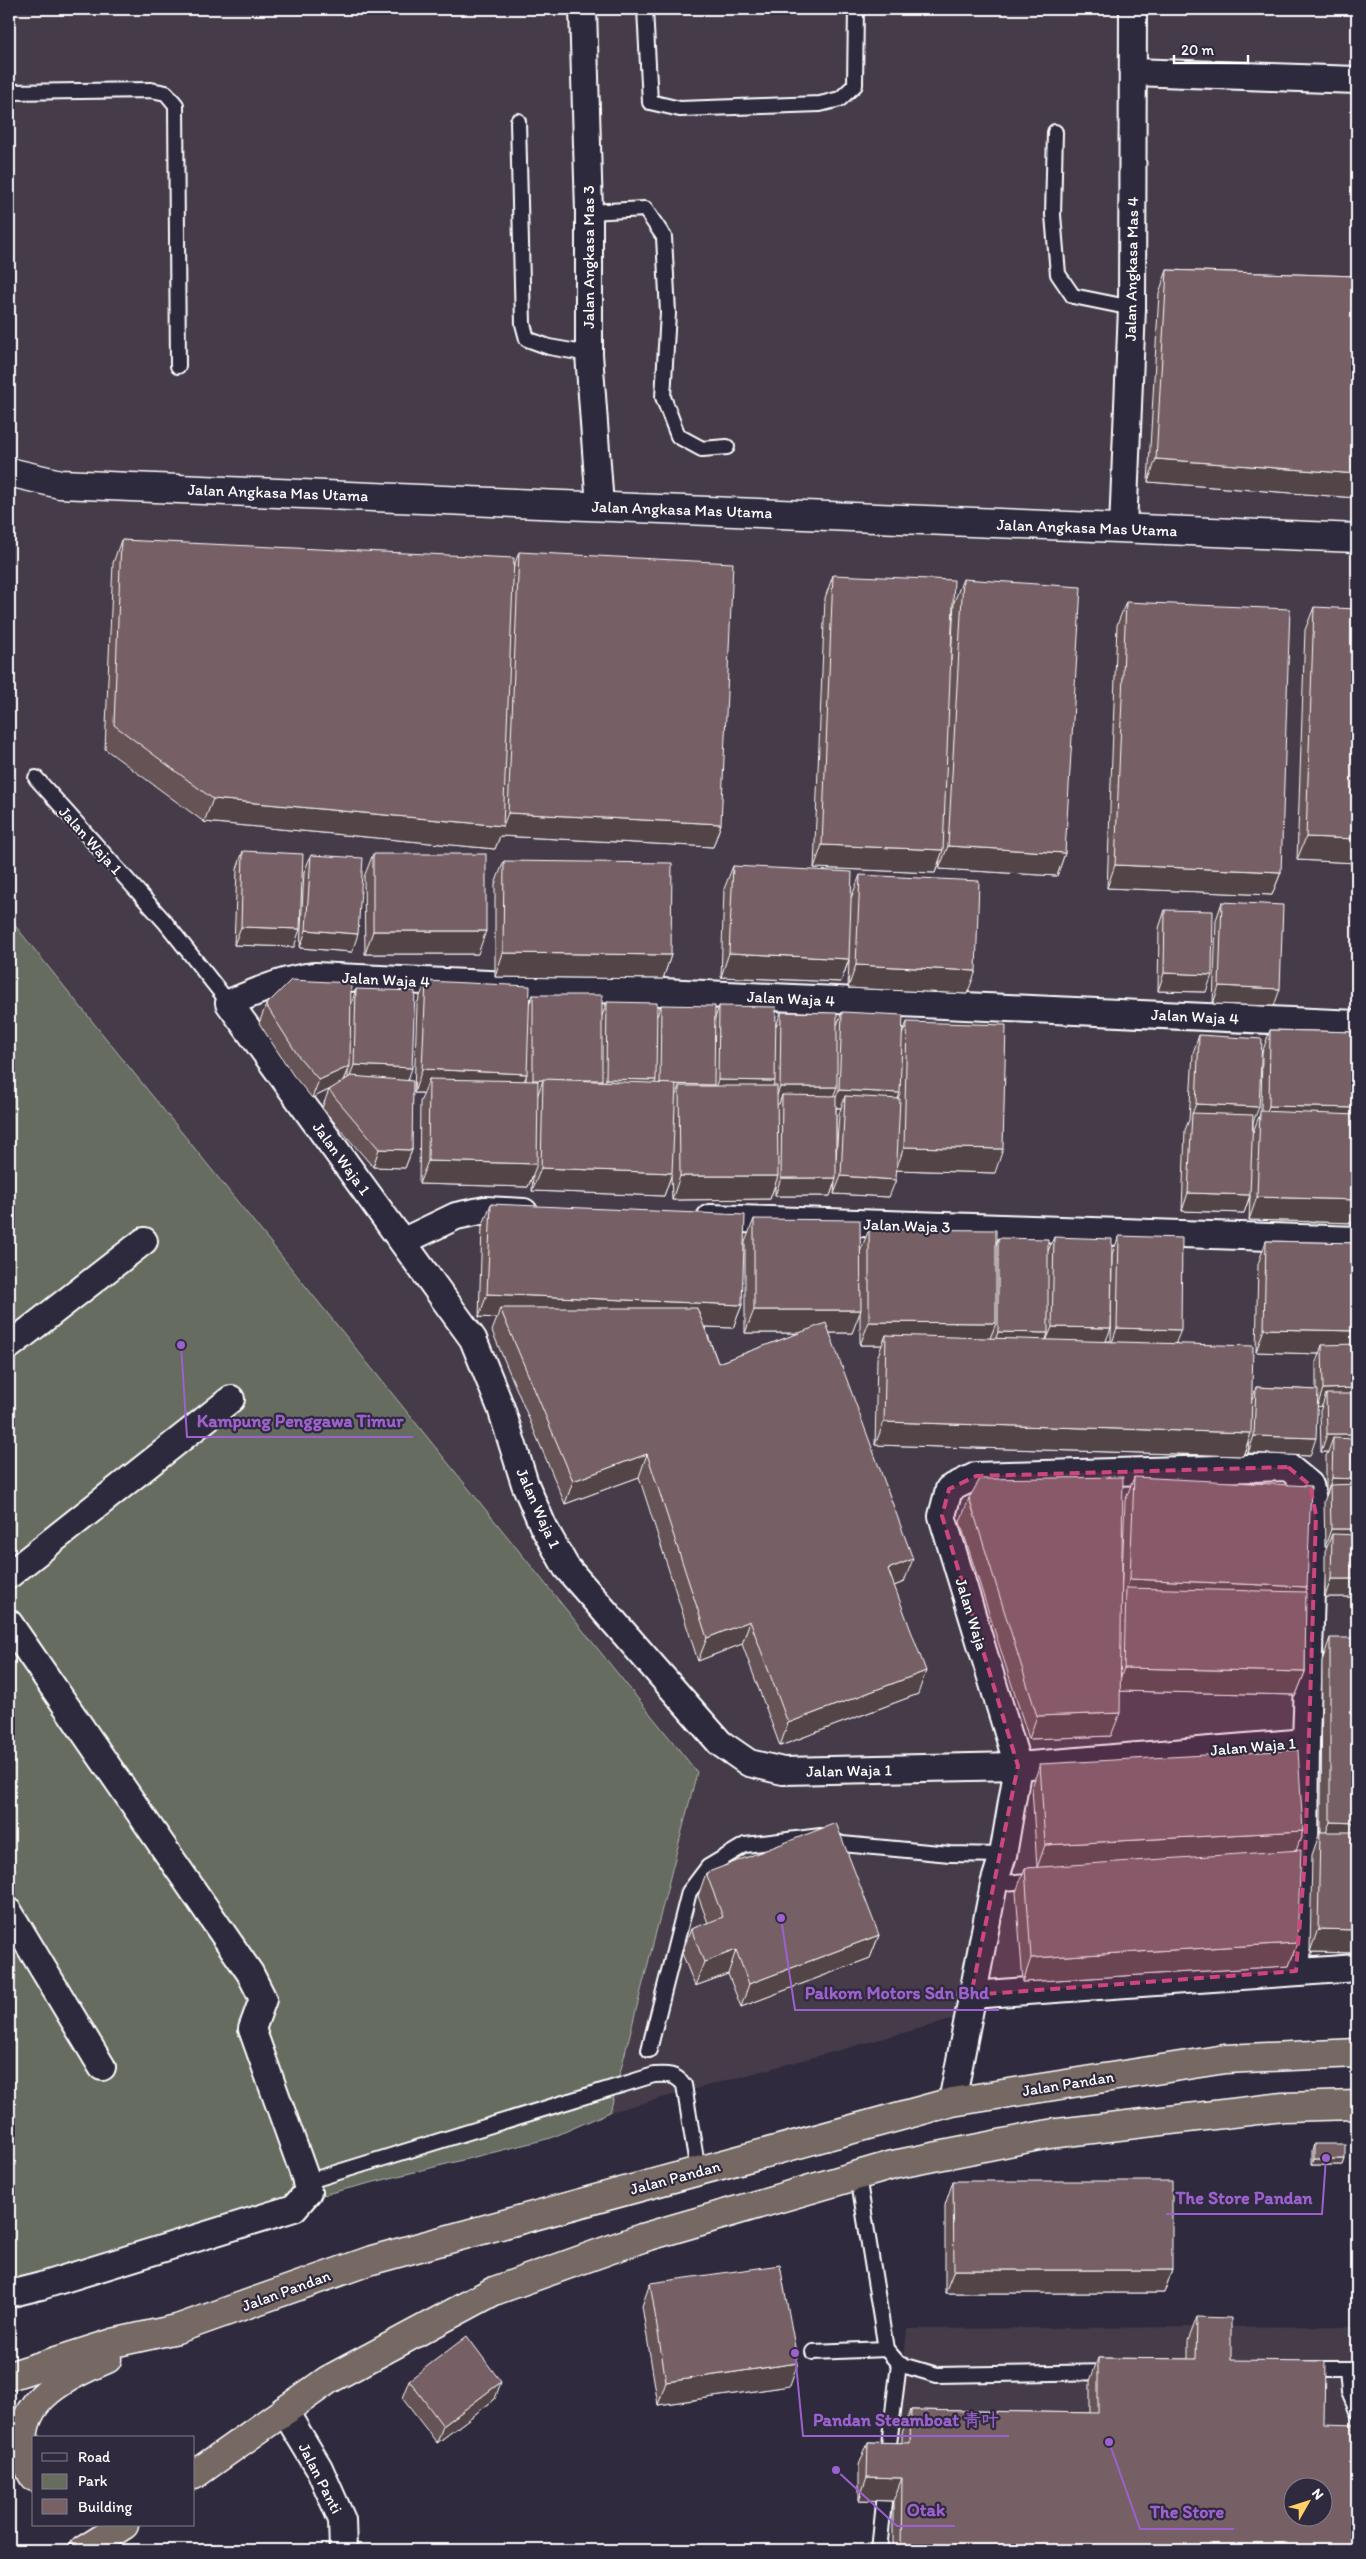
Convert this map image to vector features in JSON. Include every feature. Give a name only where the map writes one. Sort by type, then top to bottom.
[{"type":"highway","name":"Jalan Pandan","points":[[9,2376],[112,2343],[178,2329],[372,2260],[952,2102],[1225,2059],[1357,2053]]},
{"type":"highway","points":[[196,2472],[328,2380],[494,2291],[642,2238],[893,2165],[1049,2134],[1283,2107],[1357,2105]]},
{"type":"highway","points":[[32,2472],[26,2455],[23,2438],[27,2418],[45,2393],[86,2368],[178,2329]]},
{"type":"highway","points":[[84,2550],[122,2526]]},
{"type":"street","name":"Jalan Angkasa Mas 3","points":[[583,9],[589,212],[589,354],[600,506]]},
{"type":"street","name":"Jalan Angkasa Mas 4","points":[[1123,528],[1132,308],[1133,9]]},
{"type":"street","points":[[1133,72],[1357,80]]},
{"type":"street","name":"Jalan Angkasa Mas Utama","points":[[9,472],[60,484],[1357,538]]},
{"type":"street","name":"Jalan Waja 4","points":[[229,1003],[274,984],[296,978],[315,976],[1357,1024]]},
{"type":"street","name":"Jalan Waja 1","points":[[229,1003],[473,1339],[501,1408],[525,1484],[543,1526],[566,1567],[720,1743],[749,1763],[783,1771],[1018,1766],[1306,1742]]},
{"type":"street","points":[[404,1242],[456,1216],[484,1210],[544,1212]]},
{"type":"street","name":"Jalan Waja 3","points":[[683,1217],[1357,1240]]},
{"type":"street","points":[[9,1346],[144,1241]]},
{"type":"street","points":[[9,1575],[231,1399]]},
{"type":"street","name":"Jalan Waja","points":[[952,2102],[971,1995],[994,1884],[1003,1855],[1018,1766],[942,1516],[949,1489],[976,1476],[1288,1467],[1310,1485],[1316,1516],[1306,1742]]},
{"type":"street","points":[[9,1623],[250,1973],[263,1999],[252,2029],[308,2192],[294,2208],[41,2286],[9,2294]]},
{"type":"street","points":[[1296,1971],[1306,1742]]},
{"type":"street","points":[[9,1912],[102,2067]]},
{"type":"street","points":[[971,1995],[1357,1968]]},
{"type":"street","name":"Jalan Panti","points":[[284,2410],[319,2468],[342,2520],[344,2550]]},
{"type":"lane","points":[[645,9],[650,102],[680,109],[820,104],[840,99],[856,85],[856,9]]},
{"type":"lane","points":[[9,92],[151,90],[166,93],[176,105],[178,366]]},
{"type":"lane","points":[[518,121],[523,324],[528,339],[549,347],[589,354]]},
{"type":"lane","points":[[1055,132],[1053,214],[1058,274],[1073,296],[1132,308]]},
{"type":"lane","points":[[589,212],[645,209],[664,237],[668,313],[663,397],[678,436],[702,449],[727,447]]},
{"type":"lane","name":"Jalan Waja 1","points":[[36,778],[165,922],[229,1003]]},
{"type":"lane","points":[[649,2050],[689,1892],[708,1867],[746,1845],[822,1836],[842,1844],[950,1854],[1003,1855]]},
{"type":"lane","points":[[994,1884],[1052,1879]]},
{"type":"lane","points":[[306,2182],[533,2111],[654,2075],[669,2074],[676,2077],[684,2085],[698,2171]]},
{"type":"lane","points":[[858,2176],[886,2349],[899,2364],[937,2375],[1126,2371]]},
{"type":"lane","points":[[814,2352],[886,2349]]},
{"type":"lane","points":[[887,2460],[899,2364]]},
{"type":"lane","points":[[1290,2369],[1352,2369],[1349,2392],[1357,2411]]},
{"type":"lane","points":[[879,2550],[884,2504]]},
{"type":"highlighted area","points":[[1288,1467],[1310,1485],[1316,1515],[1305,1860],[1296,1971],[971,1995],[1018,1766],[942,1516],[949,1489],[976,1476]]},
{"type":"shaded area","points":[[9,9],[1357,9],[1357,1976],[1007,2005],[610,2112],[697,1772],[9,918]]},
{"type":"shaded area","points":[[1357,2326],[1357,2550],[885,2550],[907,2329]]},
{"type":"green space","points":[[9,918],[697,1772],[610,2112],[551,2138],[266,2209],[9,2281]]},
{"type":"building","points":[[1167,270],[1357,276],[1357,474],[1156,459]]},
{"type":"building","points":[[121,540],[514,558],[503,826],[213,799],[114,725]]},
{"type":"building","points":[[519,552],[733,563],[721,824],[508,813]]},
{"type":"building","points":[[833,575],[954,580],[943,850],[822,845]]},
{"type":"building","points":[[963,579],[1081,587],[1065,853],[948,846]]},
{"type":"building","points":[[1126,602],[1290,609],[1281,872],[1115,865]]},
{"type":"building","points":[[1314,607],[1357,609],[1357,839],[1306,837]]},
{"type":"building","points":[[243,851],[303,854],[300,929],[241,927]]},
{"type":"building","points":[[373,854],[486,854],[486,931],[373,931]]},
{"type":"building","points":[[311,855],[363,858],[358,934],[306,930]]},
{"type":"building","points":[[504,861],[672,863],[671,955],[503,953]]},
{"type":"building","points":[[733,866],[852,872],[849,959],[729,953]]},
{"type":"building","points":[[860,875],[979,881],[976,971],[856,965]]},
{"type":"building","points":[[1222,902],[1283,905],[1280,989],[1219,986]]},
{"type":"building","points":[[1165,910],[1213,911],[1212,975],[1164,973]]},
{"type":"building","points":[[291,980],[351,983],[350,1066],[319,1080],[299,1057],[266,1005]]},
{"type":"building","points":[[426,981],[530,986],[527,1074],[422,1069]]},
{"type":"building","points":[[356,989],[415,991],[412,1068],[354,1065]]},
{"type":"building","points":[[533,995],[602,995],[602,1080],[533,1080]]},
{"type":"building","points":[[607,1002],[657,1003],[656,1080],[606,1079]]},
{"type":"building","points":[[661,1005],[715,1006],[714,1085],[660,1084]]},
{"type":"building","points":[[719,1006],[776,1007],[775,1081],[718,1080]]},
{"type":"building","points":[[781,1012],[837,1013],[837,1087],[780,1087]]},
{"type":"building","points":[[842,1012],[903,1015],[900,1093],[839,1090]]},
{"type":"building","points":[[907,1022],[1006,1025],[1003,1149],[904,1147]]},
{"type":"building","points":[[1270,1030],[1357,1032],[1357,1108],[1269,1106]]},
{"type":"building","points":[[1199,1035],[1262,1039],[1259,1107],[1196,1104]]},
{"type":"building","points":[[351,1076],[413,1081],[412,1150],[379,1149],[329,1090]]},
{"type":"building","points":[[429,1079],[538,1081],[537,1164],[428,1161]]},
{"type":"building","points":[[543,1079],[676,1084],[672,1173],[541,1168]]},
{"type":"building","points":[[679,1086],[777,1086],[778,1176],[680,1176]]},
{"type":"building","points":[[782,1095],[836,1096],[836,1178],[781,1178]]},
{"type":"building","points":[[845,1096],[900,1099],[896,1180],[841,1176]]},
{"type":"building","points":[[1260,1111],[1357,1115],[1357,1200],[1257,1197]]},
{"type":"building","points":[[1192,1113],[1253,1115],[1250,1195],[1188,1193]]},
{"type":"building","points":[[491,1204],[745,1215],[742,1305],[487,1294]]},
{"type":"building","points":[[754,1219],[860,1220],[861,1310],[754,1310]]},
{"type":"building","points":[[869,1229],[996,1230],[996,1323],[869,1322]]},
{"type":"building","points":[[1119,1236],[1182,1238],[1181,1330],[1117,1328]]},
{"type":"building","points":[[1054,1237],[1112,1239],[1111,1328],[1052,1327]]},
{"type":"building","points":[[998,1238],[1048,1239],[1048,1333],[998,1332]]},
{"type":"building","points":[[1266,1241],[1357,1243],[1357,1331],[1264,1329]]},
{"type":"building","points":[[500,1308],[697,1308],[718,1363],[826,1323],[913,1559],[888,1569],[926,1671],[788,1723],[750,1621],[707,1638],[647,1454],[573,1481]]},
{"type":"building","points":[[886,1335],[1253,1346],[1251,1433],[884,1422]]},
{"type":"building","points":[[1357,1344],[1357,1388],[1323,1389],[1322,1345]]},
{"type":"building","points":[[1256,1387],[1318,1390],[1316,1438],[1254,1436]]},
{"type":"building","points":[[1326,1394],[1357,1394],[1357,1434],[1327,1434]]},
{"type":"building","points":[[1333,1438],[1357,1439],[1357,1479],[1332,1478]]},
{"type":"building","points":[[1123,1477],[1120,1713],[1037,1716],[969,1498],[980,1479]]},
{"type":"building","points":[[1134,1477],[1311,1486],[1307,1587],[1130,1579]]},
{"type":"building","points":[[1357,1484],[1357,1529],[1331,1529],[1330,1485]]},
{"type":"building","points":[[1332,1534],[1357,1535],[1357,1579],[1331,1579]]},
{"type":"building","points":[[1126,1588],[1306,1592],[1305,1672],[1124,1668]]},
{"type":"building","points":[[1330,1638],[1357,1638],[1357,1823],[1330,1822]]},
{"type":"building","points":[[1298,1750],[1303,1831],[1045,1845],[1040,1764]]},
{"type":"building","points":[[836,1823],[879,1935],[749,1984],[736,1950],[704,1962],[691,1929],[723,1917],[706,1873]]},
{"type":"building","points":[[1320,1832],[1357,1832],[1357,1930],[1318,1929]]},
{"type":"building","points":[[1301,1850],[1297,1943],[1031,1958],[1025,1868]]},
{"type":"building","points":[[1314,2144],[1345,2144],[1345,2159],[1314,2159]]},
{"type":"building","points":[[953,2181],[1172,2181],[1172,2270],[954,2270]]},
{"type":"building","points":[[1355,2250],[1357,2250],[1357,2264],[1355,2264]]},
{"type":"building","points":[[780,2265],[798,2363],[666,2382],[650,2283]]},
{"type":"building","points":[[1197,2317],[1231,2318],[1231,2360],[1325,2361],[1324,2424],[1357,2425],[1357,2550],[901,2550],[902,2478],[867,2477],[868,2442],[910,2443],[911,2410],[1098,2413],[1098,2358],[1196,2359]]},
{"type":"building","points":[[467,2336],[501,2382],[443,2426],[409,2380]]},
{"type":"place","name":"Kampung Penggawa Timur","points":[[181,1345]]},
{"type":"place","name":"Palkom Motors Sdn Bhd","points":[[781,1918]]},
{"type":"place","name":"The Store Pandan","points":[[1326,2158]]},
{"type":"place","name":"Pandan Steamboat 青叶","points":[[795,2353]]},
{"type":"place","name":"The Store","points":[[1109,2442]]},
{"type":"place","name":"Otak","points":[[836,2470]]}]
